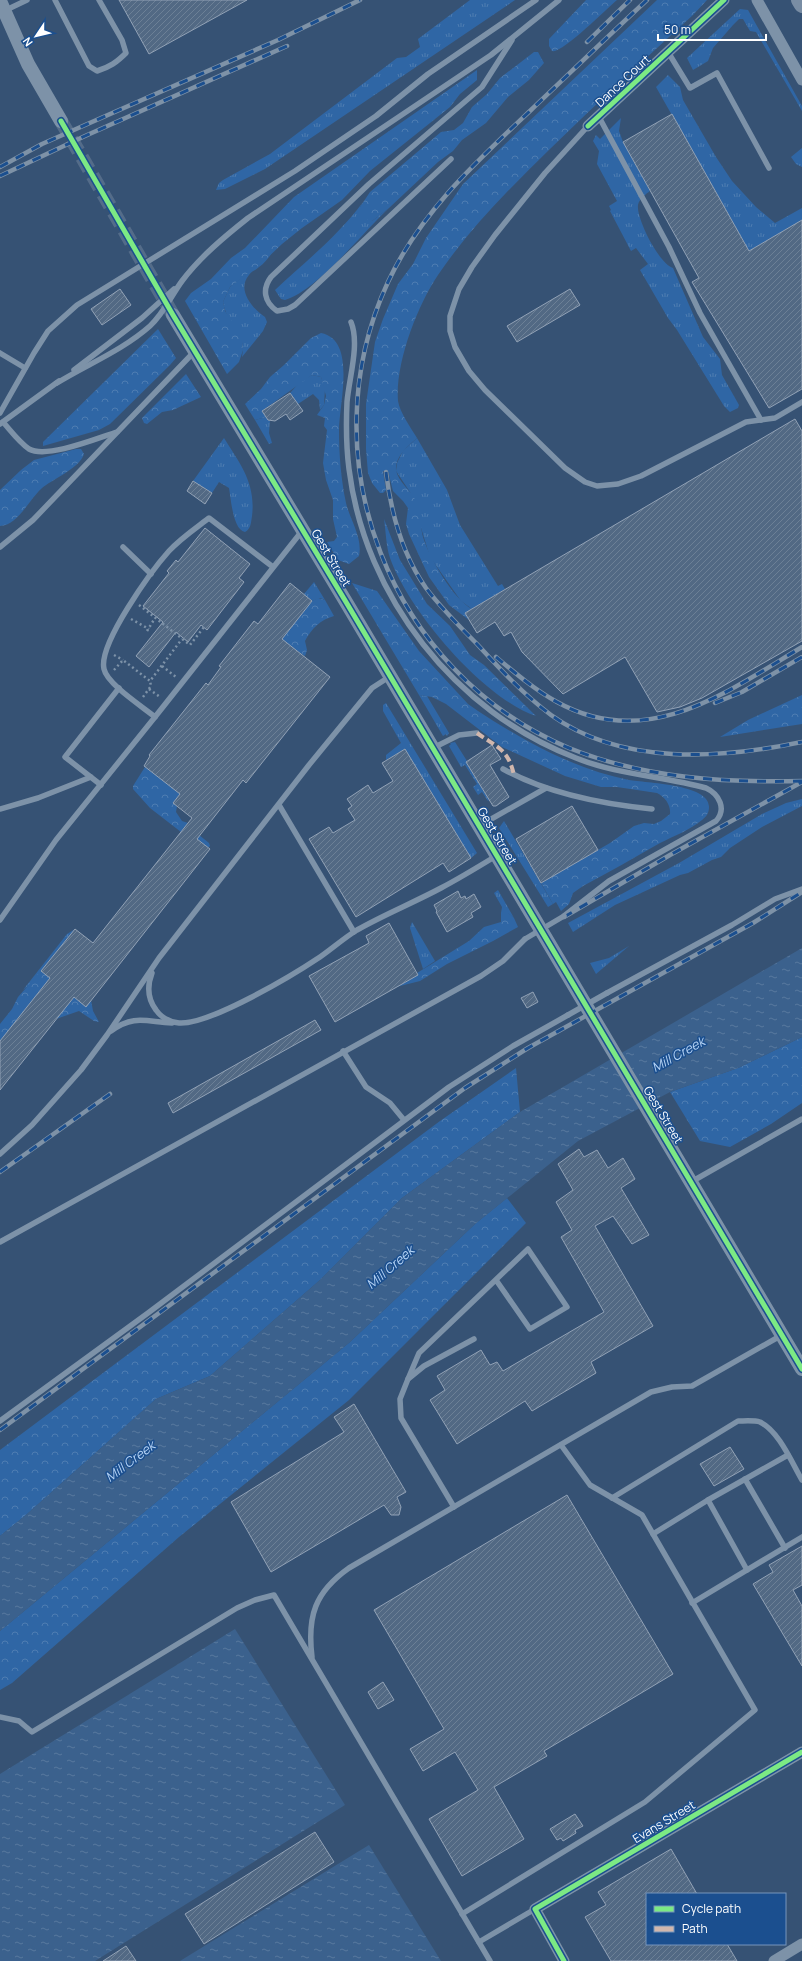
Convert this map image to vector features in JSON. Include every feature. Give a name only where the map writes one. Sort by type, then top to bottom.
[{"type":"main road","points":[[799,0],[802,5]]},
{"type":"street","name":"Dance Court","points":[[588,126],[724,0]]},
{"type":"street","points":[[757,0],[802,80]]},
{"type":"street","points":[[2,6],[28,64],[61,121]]},
{"type":"street","name":"Gest Street","points":[[173,315],[802,1369]]},
{"type":"street","name":"Evans Street","points":[[535,1909],[802,1752]]},
{"type":"street","points":[[535,1909],[564,1961]]},
{"type":"street","points":[[774,1961],[802,1944]]},
{"type":"lane","points":[[2,6],[27,0]]},
{"type":"lane","points":[[54,0],[89,66],[97,71],[107,68],[126,53],[122,40],[100,0]]},
{"type":"lane","points":[[0,413],[48,331],[77,305],[271,186],[331,147],[376,116],[428,74],[536,0]]},
{"type":"lane","points":[[57,383],[107,356],[150,326],[182,282],[210,250],[248,218],[458,79],[514,38],[559,0]]},
{"type":"lane","points":[[451,159],[295,305],[288,309],[277,311],[271,305],[265,291],[265,287],[271,277],[368,184],[482,87],[514,38]]},
{"type":"lane","points":[[668,52],[690,88],[717,73],[769,168]]},
{"type":"lane","points":[[599,117],[669,247],[700,313],[760,420]]},
{"type":"lane","points":[[588,126],[545,173],[495,235],[464,278],[455,299],[450,323],[452,340],[458,355],[485,390],[565,468],[585,482],[597,486],[618,484],[641,476],[746,422],[775,418],[802,402]]},
{"type":"lane","points":[[117,432],[62,448],[36,451],[25,445],[2,423],[142,318],[182,282]]},
{"type":"lane","points":[[0,1242],[490,970],[503,961],[526,939],[564,916],[609,882],[716,821],[721,814],[720,801],[715,793],[706,788],[616,771],[562,752],[519,729],[464,690],[430,654],[403,616],[383,581],[368,546],[356,506],[349,469],[346,428],[355,337],[351,322]]},
{"type":"lane","points":[[0,547],[33,520],[195,352]]},
{"type":"lane","points":[[0,353],[25,368]]},
{"type":"lane","points":[[155,717],[108,678],[104,669],[104,657],[109,642],[133,600],[151,574],[172,549],[209,518],[273,567]]},
{"type":"lane","points":[[0,920],[56,840],[303,531]]},
{"type":"lane","points":[[123,547],[151,574]]},
{"type":"lane","points":[[0,1154],[32,1125],[62,1093],[107,1036],[159,958],[279,805],[372,688],[390,677]]},
{"type":"lane","points":[[101,785],[66,756],[119,688]]},
{"type":"lane","points":[[433,749],[459,735],[477,733]]},
{"type":"lane","points":[[502,769],[546,788],[603,802],[652,809]]},
{"type":"lane","points":[[0,809],[38,798],[92,777]]},
{"type":"lane","points":[[479,826],[546,788]]},
{"type":"lane","points":[[279,805],[354,932]]},
{"type":"lane","points":[[107,1036],[122,1024],[139,1019],[180,1023],[213,1015],[234,1006],[314,961],[354,932],[394,910],[441,888],[497,856]]},
{"type":"lane","points":[[0,1421],[148,1313],[467,1074],[568,1015],[732,925],[775,899],[802,889]]},
{"type":"lane","points":[[159,958],[149,978],[148,988],[150,1001],[162,1016],[180,1023]]},
{"type":"lane","points":[[343,1051],[366,1087],[390,1104],[404,1120]]},
{"type":"lane","points":[[691,1182],[802,1119]]},
{"type":"lane","points":[[454,1507],[401,1418],[400,1399],[419,1352],[528,1249],[567,1307],[530,1329],[496,1280]]},
{"type":"lane","points":[[312,1659],[309,1634],[313,1616],[321,1594],[334,1579],[454,1507],[652,1392],[672,1387],[692,1386],[782,1335]]},
{"type":"lane","points":[[408,1379],[424,1366],[474,1339]]},
{"type":"lane","points":[[612,1498],[738,1420],[759,1422],[772,1431],[802,1480]]},
{"type":"lane","points":[[462,1914],[645,1802],[754,1710],[642,1515],[590,1485],[561,1445]]},
{"type":"lane","points":[[652,1534],[708,1500],[788,1455]]},
{"type":"lane","points":[[745,1479],[785,1548]]},
{"type":"lane","points":[[708,1500],[747,1570]]},
{"type":"lane","points":[[692,1602],[802,1537]]},
{"type":"lane","points":[[0,1717],[19,1721],[32,1732],[237,1608],[255,1600],[274,1595],[490,1961]]},
{"type":"lane","points":[[480,1942],[535,1909]]},
{"type":"path","points":[[133,600],[190,646],[204,627]]},
{"type":"path","points":[[124,615],[148,630],[155,618]]},
{"type":"path","points":[[150,681],[182,640]]},
{"type":"path","points":[[108,678],[123,660],[150,681],[152,686],[138,703]]},
{"type":"path","points":[[162,666],[167,669]]},
{"type":"green space","points":[[470,0],[515,0],[265,169],[225,189],[216,190],[219,183],[223,180],[270,154],[397,58],[406,57],[420,47],[418,39]]},
{"type":"green space","points":[[586,0],[617,0],[574,39],[565,46],[552,51],[549,46],[549,39]]},
{"type":"green space","points":[[657,0],[707,0],[693,15],[550,149],[505,194],[477,225],[450,258],[430,288],[415,319],[409,336],[400,370],[398,401],[403,415],[417,438],[400,456],[396,465],[396,470],[399,478],[416,501],[419,509],[423,537],[436,566],[457,596],[472,609],[466,613],[469,620],[449,605],[429,577],[409,534],[406,524],[408,508],[393,491],[388,471],[383,471],[386,490],[383,493],[380,493],[372,483],[368,473],[366,449],[366,404],[375,342],[398,284],[413,264],[426,238],[463,184]]},
{"type":"green space","points":[[740,9],[748,10],[802,106],[802,111],[756,32],[750,31],[743,19],[739,19],[713,48],[708,61],[693,70],[687,58]]},
{"type":"green space","points":[[534,52],[538,52],[544,63],[529,80],[508,97],[486,123],[462,140],[453,151],[438,162],[389,208],[372,221],[368,220],[360,211],[360,207],[370,192],[441,132],[454,130],[463,123],[472,107],[487,94],[500,78]]},
{"type":"green space","points":[[477,70],[477,80],[460,94],[450,107],[370,171],[342,200],[302,228],[262,263],[230,287],[223,302],[225,311],[242,336],[243,350],[239,362],[227,374],[185,301],[191,293],[211,279],[231,258],[245,248],[294,197]]},
{"type":"green space","points":[[668,75],[680,87],[683,100],[716,157],[732,181],[756,207],[775,223],[802,208],[802,220],[749,251],[656,87]]},
{"type":"green space","points":[[621,118],[619,131],[623,142],[650,191],[643,197],[638,205],[641,220],[655,250],[667,265],[673,268],[703,337],[720,359],[722,375],[739,405],[738,408],[730,412],[724,406],[668,318],[640,270],[648,264],[636,248],[631,251],[610,211],[609,206],[617,201],[597,164],[599,151],[593,141],[596,135],[600,139]]},
{"type":"green space","points":[[802,148],[802,167],[796,164],[791,157]]},
{"type":"green space","points":[[363,202],[360,207],[372,221],[389,208],[339,260],[311,285],[298,294],[285,300],[281,299],[275,290],[343,226]]},
{"type":"green space","points":[[272,253],[263,264],[250,274],[245,281],[245,293],[248,299],[260,314],[265,317],[267,322],[263,331],[242,357],[242,340],[228,317],[223,302],[230,287]]},
{"type":"green space","points":[[158,329],[176,358],[170,365],[110,424],[99,430],[43,446],[43,442]]},
{"type":"green space","points":[[321,333],[332,338],[339,347],[343,360],[344,374],[339,430],[339,449],[346,503],[358,536],[360,549],[359,556],[349,564],[338,560],[327,542],[334,541],[337,537],[333,519],[333,500],[326,480],[323,463],[327,430],[324,426],[325,418],[317,415],[324,405],[326,396],[321,377],[312,375],[262,411],[266,417],[255,420],[245,404],[261,389],[270,377],[311,338]]},
{"type":"green space","points":[[186,374],[201,397],[173,410],[162,412],[147,424],[144,423],[142,418]]},
{"type":"green space","points":[[312,375],[321,377],[325,389],[324,405],[320,410],[319,400],[313,394],[298,404],[290,393],[300,382]]},
{"type":"green space","points":[[266,417],[270,421],[269,433],[272,443],[269,444],[255,420]]},
{"type":"green space","points":[[224,438],[246,474],[252,494],[253,504],[250,527],[245,532],[241,530],[235,520],[229,488],[219,482],[212,493],[193,481]]},
{"type":"green space","points":[[417,438],[447,490],[460,525],[498,586],[502,584],[505,589],[472,609],[461,601],[430,557],[410,492],[396,471],[397,463],[403,451]]},
{"type":"green space","points":[[81,449],[84,454],[77,464],[41,489],[12,522],[0,526],[0,490],[34,460]]},
{"type":"green space","points":[[384,519],[400,560],[427,604],[450,626],[470,655],[484,665],[536,716],[515,706],[494,691],[450,650],[431,627],[413,603],[390,558]]},
{"type":"green space","points":[[314,582],[325,600],[320,598],[312,601],[304,594]]},
{"type":"green space","points":[[352,583],[377,591],[419,651],[468,704],[478,711],[513,733],[550,753],[589,769],[629,780],[688,789],[707,799],[709,807],[707,815],[682,833],[660,843],[583,886],[573,893],[569,904],[561,911],[556,902],[553,904],[541,883],[610,843],[634,826],[644,823],[654,824],[661,821],[670,814],[670,807],[667,802],[657,793],[617,787],[601,787],[565,776],[502,747],[446,704],[432,697],[419,695]]},
{"type":"green space","points":[[318,598],[325,600],[334,616],[321,622],[311,632],[305,641],[307,650],[305,656],[294,649],[284,661],[272,651],[312,601]]},
{"type":"green space","points":[[278,669],[173,803],[177,806],[176,812],[182,821],[188,823],[185,827],[189,831],[188,832],[184,829],[181,832],[150,808],[133,789],[133,786],[145,767]]},
{"type":"green space","points":[[419,695],[427,696],[449,733],[447,736],[446,734],[443,736]]},
{"type":"green space","points":[[802,695],[802,724],[720,737],[748,720]]},
{"type":"green space","points":[[386,703],[477,853],[471,858],[405,749],[386,760],[386,755],[401,743],[383,711],[383,705]]},
{"type":"green space","points":[[455,742],[467,761],[467,764],[461,767],[449,746],[451,744],[450,743]]},
{"type":"green space","points":[[467,764],[489,800],[488,801],[482,792],[478,795],[473,787],[477,784],[465,765]]},
{"type":"green space","points":[[802,799],[802,806],[762,827],[730,848],[721,857],[615,905],[573,932],[568,923],[679,863],[762,814],[786,803]]},
{"type":"green space","points":[[504,821],[553,904],[548,907],[499,828]]},
{"type":"green space","points":[[188,832],[199,835],[209,843],[210,846],[208,848]]},
{"type":"green space","points":[[498,890],[514,918],[508,913],[501,913],[502,907],[494,893]]},
{"type":"green space","points":[[505,910],[514,918],[518,927],[447,964],[420,981],[396,987],[418,975],[417,973],[469,941],[484,927],[501,922],[501,913]]},
{"type":"green space","points":[[412,922],[435,961],[423,969],[410,928]]},
{"type":"green space","points":[[75,929],[33,982],[23,990],[67,934]]},
{"type":"green space","points":[[629,946],[596,974],[590,963],[609,958]]},
{"type":"green space","points":[[41,971],[50,978],[0,1041],[0,1024],[12,1009],[18,997]]},
{"type":"green space","points":[[74,997],[86,1006],[91,1000],[93,1011],[99,1022],[94,1021],[79,1011],[56,1019]]},
{"type":"green space","points":[[802,1037],[802,1103],[771,1124],[730,1147],[700,1141],[670,1092],[738,1068]]},
{"type":"green space","points":[[516,1068],[520,1112],[402,1198],[320,1280],[210,1376],[156,1399],[26,1515],[0,1536],[0,1450],[440,1121]]},
{"type":"green space","points":[[507,1198],[526,1223],[349,1400],[179,1537],[12,1683],[0,1690],[0,1631],[350,1342],[475,1224]]},
{"type":"water","name":"Mill Creek","points":[[802,948],[802,1037],[738,1068],[670,1092],[578,1141],[475,1224],[350,1342],[0,1631],[0,1536],[26,1515],[156,1399],[210,1376],[320,1280],[402,1198],[520,1112]]},
{"type":"water","points":[[235,1629],[345,1805],[95,1961],[0,1961],[0,1774]]},
{"type":"water","points":[[369,1845],[441,1961],[180,1961]]},
{"type":"building","points":[[119,0],[247,0],[149,54]]},
{"type":"building","points":[[672,114],[749,251],[802,220],[802,389],[769,408],[692,282],[699,278],[623,142]]},
{"type":"building","points":[[120,289],[131,305],[102,325],[91,309]]},
{"type":"building","points":[[570,289],[580,305],[517,342],[507,326]]},
{"type":"building","points":[[290,393],[303,411],[290,420],[286,414],[275,421],[268,420],[262,411]]},
{"type":"building","points":[[795,419],[802,431],[802,641],[702,698],[680,707],[657,712],[625,657],[563,694],[522,652],[511,632],[504,636],[495,622],[477,633],[465,613]]},
{"type":"building","points":[[193,481],[212,493],[205,504],[187,491]]},
{"type":"building","points":[[205,528],[250,564],[239,578],[244,582],[207,630],[201,625],[188,642],[176,632],[149,667],[136,656],[163,622],[143,606],[169,573],[167,571],[176,560],[178,562]]},
{"type":"building","points":[[290,583],[312,601],[282,639],[330,677],[246,783],[243,780],[197,839],[210,849],[86,1007],[74,997],[0,1090],[0,1041],[50,978],[41,971],[75,929],[93,943],[192,818],[173,803],[180,794],[144,766],[150,756],[149,755],[206,683],[208,685],[221,667],[219,666],[254,621],[258,624]]},
{"type":"building","points":[[492,745],[501,759],[490,765],[509,797],[496,806],[493,806],[466,762]]},
{"type":"building","points":[[405,749],[471,858],[449,872],[443,863],[356,917],[309,839],[329,827],[333,833],[355,820],[348,809],[352,806],[347,799],[368,785],[373,793],[393,781],[382,763]]},
{"type":"building","points":[[572,806],[598,850],[541,883],[516,839]]},
{"type":"building","points":[[458,891],[461,898],[465,896],[466,899],[474,894],[481,907],[471,913],[473,917],[447,932],[436,912],[437,911],[434,905]]},
{"type":"building","points":[[389,923],[418,975],[335,1022],[309,976],[369,943],[366,936]]},
{"type":"building","points":[[533,992],[538,1002],[527,1008],[521,998]]},
{"type":"building","points":[[315,1020],[321,1030],[173,1113],[168,1103]]},
{"type":"building","points":[[579,1149],[584,1157],[597,1150],[608,1168],[623,1158],[635,1179],[621,1188],[649,1235],[632,1244],[613,1216],[595,1226],[653,1326],[591,1362],[596,1373],[532,1411],[525,1401],[457,1444],[430,1400],[445,1390],[437,1376],[481,1350],[490,1365],[497,1362],[503,1371],[604,1312],[561,1237],[572,1230],[556,1202],[573,1190],[558,1164]]},
{"type":"building","points":[[354,1404],[406,1492],[397,1497],[401,1507],[399,1515],[391,1515],[384,1505],[271,1572],[231,1502],[344,1432],[334,1417]]},
{"type":"building","points":[[730,1447],[744,1469],[714,1486],[700,1464]]},
{"type":"building","points":[[567,1495],[673,1674],[544,1751],[547,1756],[494,1787],[524,1839],[462,1876],[429,1819],[478,1790],[455,1752],[423,1771],[410,1749],[444,1729],[374,1610]]},
{"type":"building","points":[[802,1546],[802,1585],[793,1590],[802,1606],[802,1666],[753,1584],[773,1572],[769,1565]]},
{"type":"building","points":[[383,1682],[394,1700],[378,1709],[368,1692]]},
{"type":"building","points":[[575,1814],[583,1826],[575,1830],[576,1833],[563,1841],[561,1838],[557,1840],[550,1829]]},
{"type":"building","points":[[315,1832],[334,1862],[204,1944],[185,1914]]},
{"type":"building","points":[[671,1849],[696,1893],[646,1893],[646,1945],[728,1945],[737,1961],[611,1961],[585,1917],[606,1905],[598,1892]]},
{"type":"building","points":[[126,1946],[136,1961],[103,1961]]},
{"type":"tunnel","points":[[61,121],[173,315]]},
{"type":"railway","points":[[0,167],[42,144],[278,40],[360,0]]},
{"type":"railway","points":[[587,42],[630,0]]},
{"type":"railway","points":[[647,0],[510,129],[470,169],[433,211],[416,233],[401,257],[388,282],[365,349],[357,419],[362,487],[381,553],[411,614],[454,668],[506,714],[569,748],[626,766],[655,772],[714,779],[743,781],[802,781]]},
{"type":"railway","points":[[0,176],[85,136],[287,46]]},
{"type":"railway","points":[[386,472],[391,503],[399,533],[410,561],[426,588],[450,617],[503,672],[531,699],[551,715],[579,732],[609,743],[640,750],[672,754],[738,752],[802,742]]},
{"type":"railway","points":[[496,657],[533,687],[557,702],[590,716],[623,721],[654,718],[685,710],[745,682],[802,647]]},
{"type":"railway","points":[[715,703],[742,692],[802,657]]},
{"type":"railway","points":[[564,917],[670,855],[802,782]]},
{"type":"railway","points":[[0,1430],[465,1088],[528,1048],[753,923],[802,892]]},
{"type":"railway","points":[[0,1172],[110,1094]]},
{"type":"marked path","points":[[477,733],[505,754],[512,766],[514,775]]},
{"type":"cycle path","points":[[588,126],[724,0]]},
{"type":"cycle path","points":[[61,121],[173,315],[346,602],[802,1369]]},
{"type":"cycle path","points":[[564,1961],[535,1909],[802,1752]]}]
